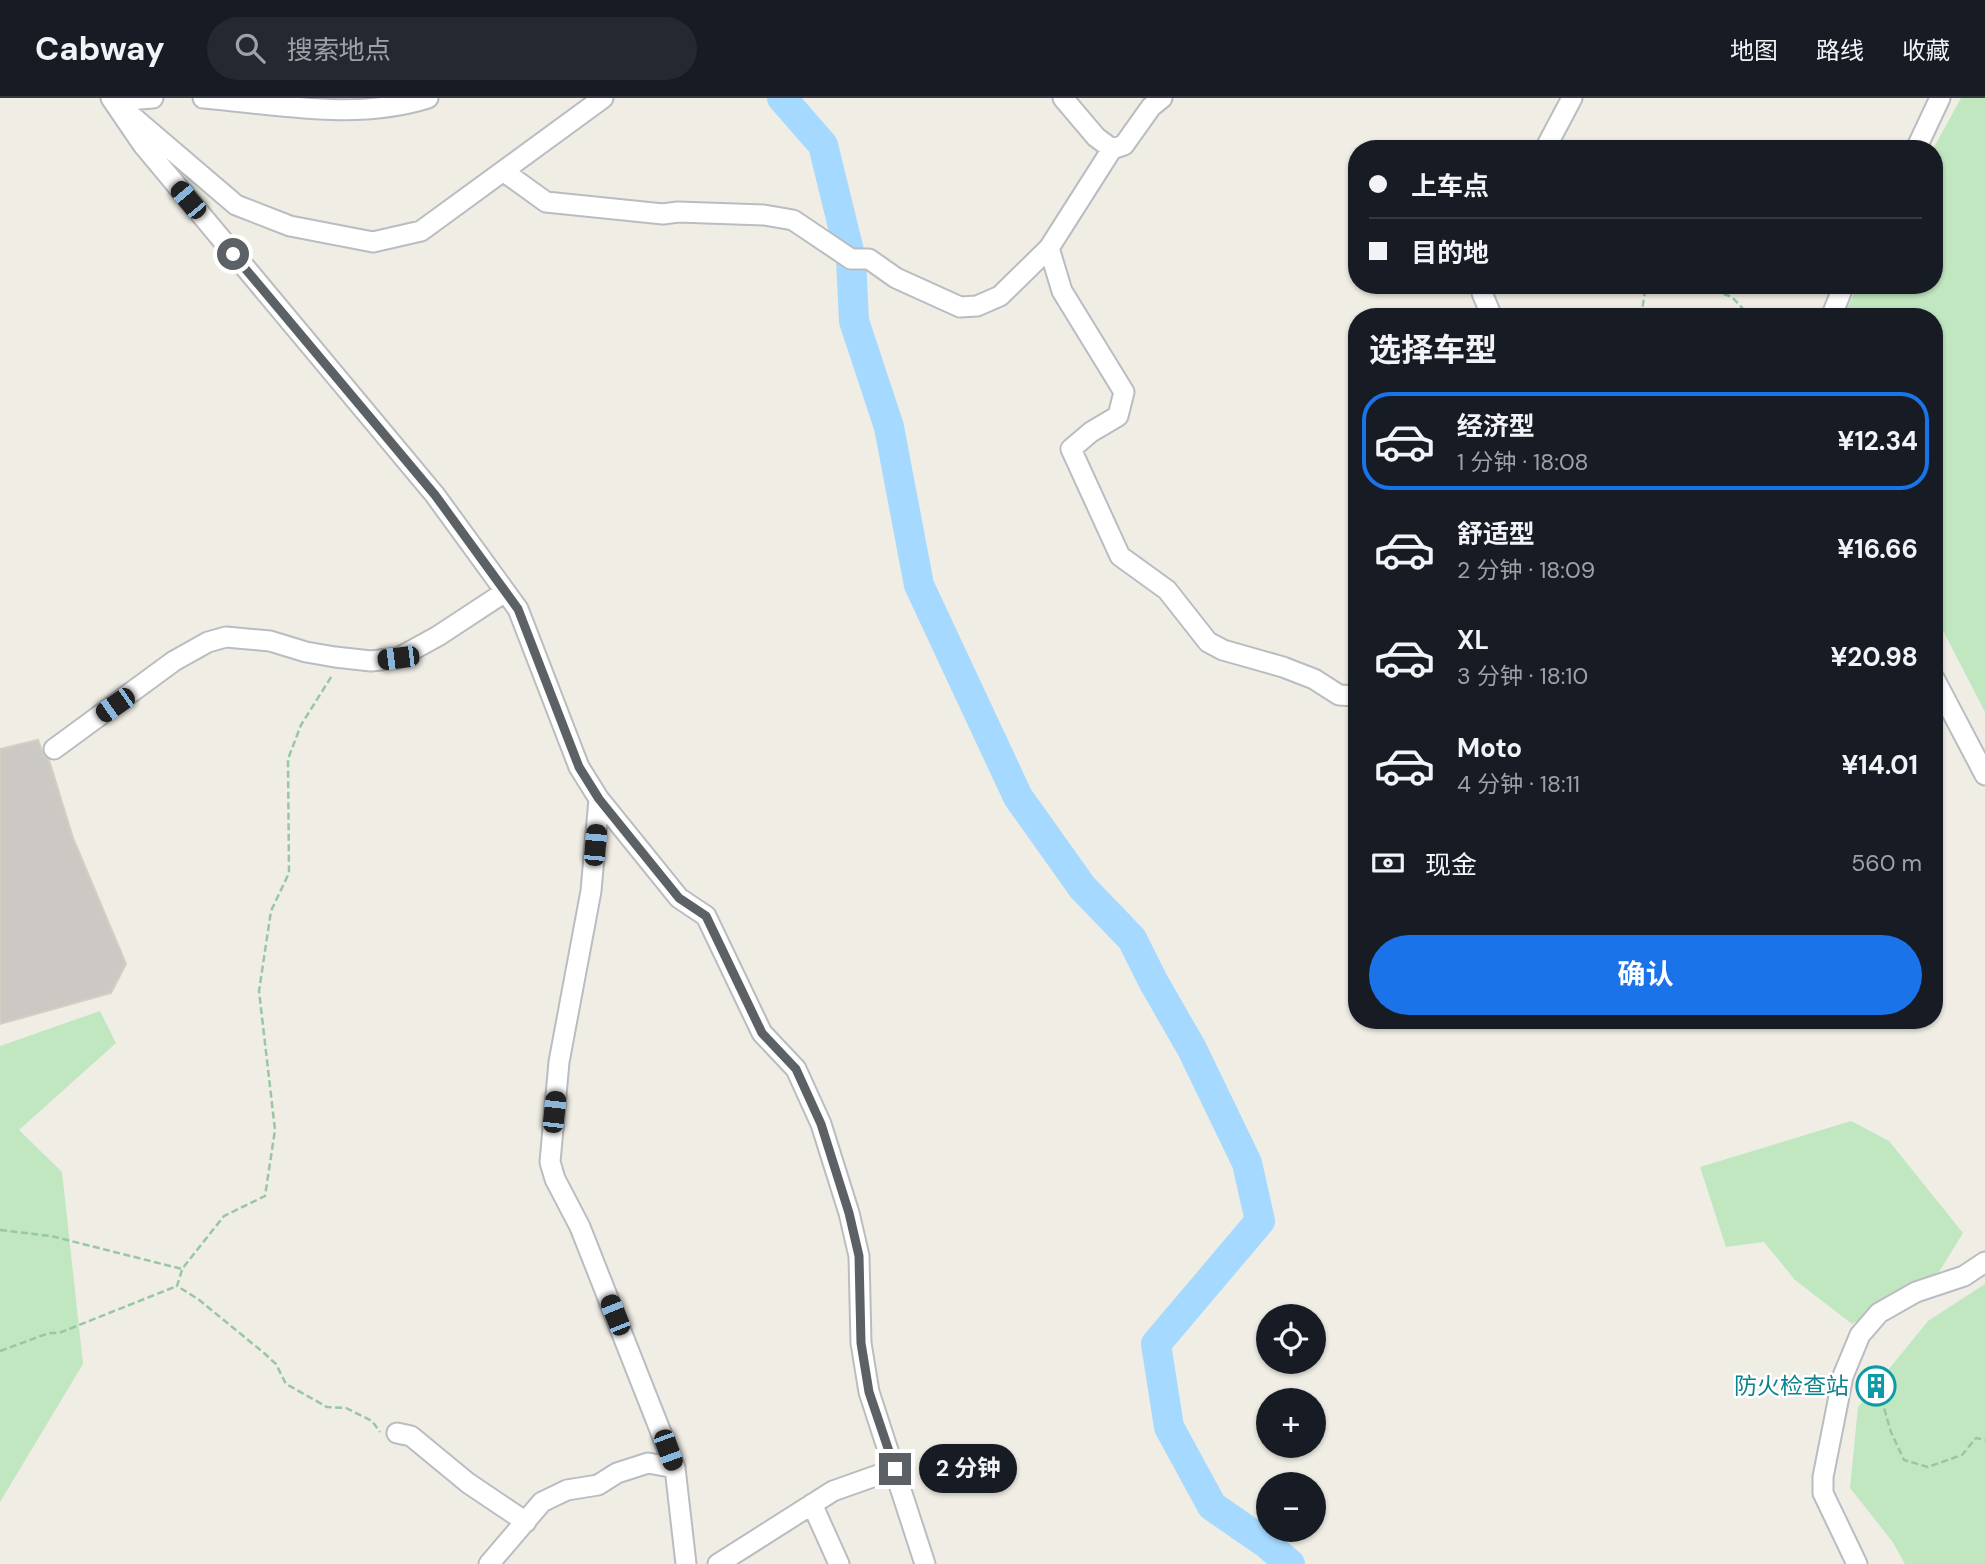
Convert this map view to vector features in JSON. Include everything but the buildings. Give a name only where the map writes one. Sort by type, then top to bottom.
[{"type":"street","points":[[112,99],[153,98]]},
{"type":"street","points":[[203,98],[348,111],[406,105],[428,98]]},
{"type":"street","points":[[112,99],[236,205],[290,226],[373,242],[421,231],[603,98]]},
{"type":"street","points":[[1063,98],[1096,137],[1112,149]]},
{"type":"street","points":[[503,171],[547,202],[663,214],[678,212],[764,215],[793,220],[850,259],[869,259],[896,278],[960,307],[977,306],[1000,296],[1049,248],[1112,149],[1124,145],[1151,107],[1162,98]]},
{"type":"street","points":[[1550,140],[1572,98]]},
{"type":"street","points":[[1920,140],[1940,98]]},
{"type":"street","points":[[112,99],[143,145],[435,495],[518,609],[579,767],[599,799],[679,898],[706,916],[762,1033],[796,1069],[821,1124],[849,1213],[859,1256],[861,1343],[869,1392],[925,1564]]},
{"type":"street","points":[[1049,248],[1062,291],[1124,392],[1118,416],[1091,432],[1071,449],[1120,556],[1167,590],[1208,642],[1223,650],[1283,667],[1314,679],[1339,695],[1348,696]]},
{"type":"street","points":[[54,749],[174,661],[208,642],[226,637],[270,641],[306,652],[371,661],[398,658],[438,636],[505,592]]},
{"type":"street","points":[[1943,695],[1985,775]]},
{"type":"street","points":[[599,799],[592,891],[559,1062],[550,1161],[555,1179],[585,1239],[675,1468],[686,1564]]},
{"type":"street","points":[[1857,1564],[1824,1493],[1824,1477],[1843,1376],[1860,1335],[1879,1313],[1916,1292],[1964,1276],[1985,1262]]},
{"type":"street","points":[[397,1433],[411,1436],[468,1483],[526,1522]]},
{"type":"street","points":[[489,1564],[542,1502],[568,1490],[598,1485],[617,1472],[648,1463],[675,1468]]},
{"type":"street","points":[[718,1564],[833,1491],[895,1469]]},
{"type":"street","points":[[812,1504],[839,1564]]},
{"type":"path","points":[[1724,294],[1732,297],[1742,308]]},
{"type":"path","points":[[177,1286],[182,1269],[224,1216],[265,1196],[275,1130],[259,991],[271,911],[289,873],[288,759],[301,725],[336,669]]},
{"type":"path","points":[[0,1230],[51,1236],[182,1269]]},
{"type":"path","points":[[0,1351],[49,1333],[60,1333],[177,1286]]},
{"type":"path","points":[[177,1286],[198,1299],[264,1353],[276,1364],[286,1384],[327,1407],[346,1408],[372,1421],[381,1433],[397,1433]]},
{"type":"path","points":[[1851,1357],[1860,1366],[1882,1401],[1891,1432],[1904,1460],[1928,1467],[1962,1455],[1976,1438],[1985,1440]]},
{"type":"green space","points":[[1961,98],[1985,98],[1985,712],[1943,630],[1943,308],[1847,308],[1854,294],[1943,294],[1943,140],[1938,140]]},
{"type":"green space","points":[[100,1011],[116,1043],[19,1130],[62,1172],[83,1364],[0,1502],[0,1046]]},
{"type":"green space","points":[[1851,1121],[1889,1141],[1963,1233],[1939,1272],[1852,1324],[1795,1280],[1764,1242],[1726,1247],[1700,1167]]},
{"type":"green space","points":[[1985,1284],[1985,1564],[1905,1564],[1892,1541],[1850,1488],[1858,1407],[1928,1321]]},
{"type":"waterway","points":[[782,98],[823,145],[851,259],[854,321],[889,427],[919,585],[1018,797],[1082,887],[1132,939],[1192,1049],[1247,1163],[1260,1221],[1156,1344],[1169,1427],[1212,1506],[1267,1544],[1290,1564]]},
{"type":"place","name":"防火检查站","points":[[1876,1386]]},
{"type":"route","points":[[233,254],[435,495],[518,609],[579,767],[599,799],[679,898],[706,916],[762,1033],[796,1069],[821,1124],[849,1213],[859,1256],[861,1343],[869,1392],[895,1469]]}]
